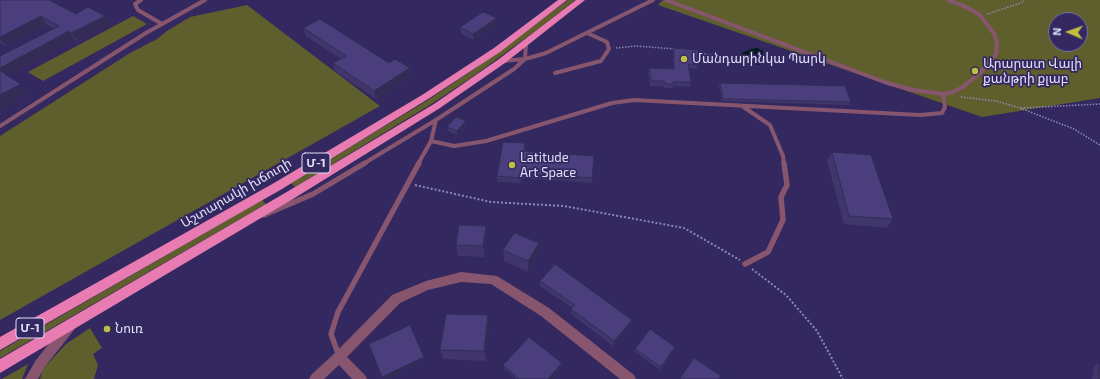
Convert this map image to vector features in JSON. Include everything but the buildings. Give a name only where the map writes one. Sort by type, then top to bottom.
[{"type":"highway","name":"Աշտարակի խճուղի","points":[[0,344],[278,186],[425,97],[497,50],[563,0]]},
{"type":"highway","name":"Մ-1","points":[[0,366],[242,224],[437,106],[526,44],[581,0]]},
{"type":"highway","points":[[278,186],[289,196]]},
{"type":"street","points":[[314,379],[339,357],[396,299],[426,286],[461,277],[493,280],[546,312],[625,377]]},
{"type":"street","points":[[31,379],[40,364],[70,325]]},
{"type":"street","points":[[339,357],[361,379]]},
{"type":"lane","points":[[141,0],[135,4],[138,10],[162,24]]},
{"type":"lane","points":[[0,126],[162,24],[205,0]]},
{"type":"lane","points":[[502,61],[525,60],[546,53],[653,0]]},
{"type":"lane","points":[[666,0],[798,52],[887,83],[913,90],[943,94],[953,92],[963,87],[982,71],[996,54],[997,44],[994,35],[980,15],[964,6],[948,0]]},
{"type":"lane","points":[[555,73],[601,61],[609,49],[607,42],[587,33]]},
{"type":"lane","points":[[242,224],[313,194],[436,120],[514,69],[525,60],[526,44]]},
{"type":"lane","points":[[431,141],[454,146],[486,141],[612,103],[627,101],[920,116],[942,113],[945,107],[943,94]]},
{"type":"lane","points":[[742,106],[770,125],[783,156],[787,185],[781,197],[783,220],[768,252],[746,264]]},
{"type":"lane","points":[[339,357],[331,334],[338,312],[431,141],[436,120]]},
{"type":"path","points":[[980,15],[1021,3],[1024,0]]},
{"type":"path","points":[[609,49],[636,46],[681,50]]},
{"type":"path","points":[[688,51],[734,60]]},
{"type":"path","points":[[943,94],[996,101],[1020,108],[1074,129],[1100,145]]},
{"type":"path","points":[[1020,108],[1100,104]]},
{"type":"path","points":[[408,183],[491,202],[564,206],[684,228],[746,264],[786,295],[817,331],[843,379]]},
{"type":"shaded area","points":[[568,0],[575,0],[475,75],[433,103],[295,187],[291,183],[428,100],[473,70]]},
{"type":"shaded area","name":"Արարատ Վալի քանթրի քլաբ","points":[[663,0],[1100,0],[1100,98],[982,117],[658,5]]},
{"type":"shaded area","points":[[247,5],[380,106],[0,320],[0,136],[130,53],[157,39],[190,17]]},
{"type":"shaded area","points":[[133,16],[147,24],[43,81],[28,72]]},
{"type":"shaded area","points":[[757,48],[763,51],[764,64],[760,65],[739,62],[738,60],[742,53]]},
{"type":"shaded area","points":[[262,200],[266,204],[0,358],[0,351]]},
{"type":"shaded area","points":[[90,328],[102,348],[93,354],[98,365],[94,379],[40,379],[43,369],[66,344]]},
{"type":"shaded area","points":[[28,364],[22,379],[2,379]]},
{"type":"place","name":"Մանդարինկա Պարկ","points":[[684,59]]},
{"type":"place","name":"Արարատ Վալի քանթրի քլաբ","points":[[975,71]]},
{"type":"place","name":"Latitude Art Space","points":[[512,165]]},
{"type":"place","name":"Նուռ","points":[[107,329]]}]
